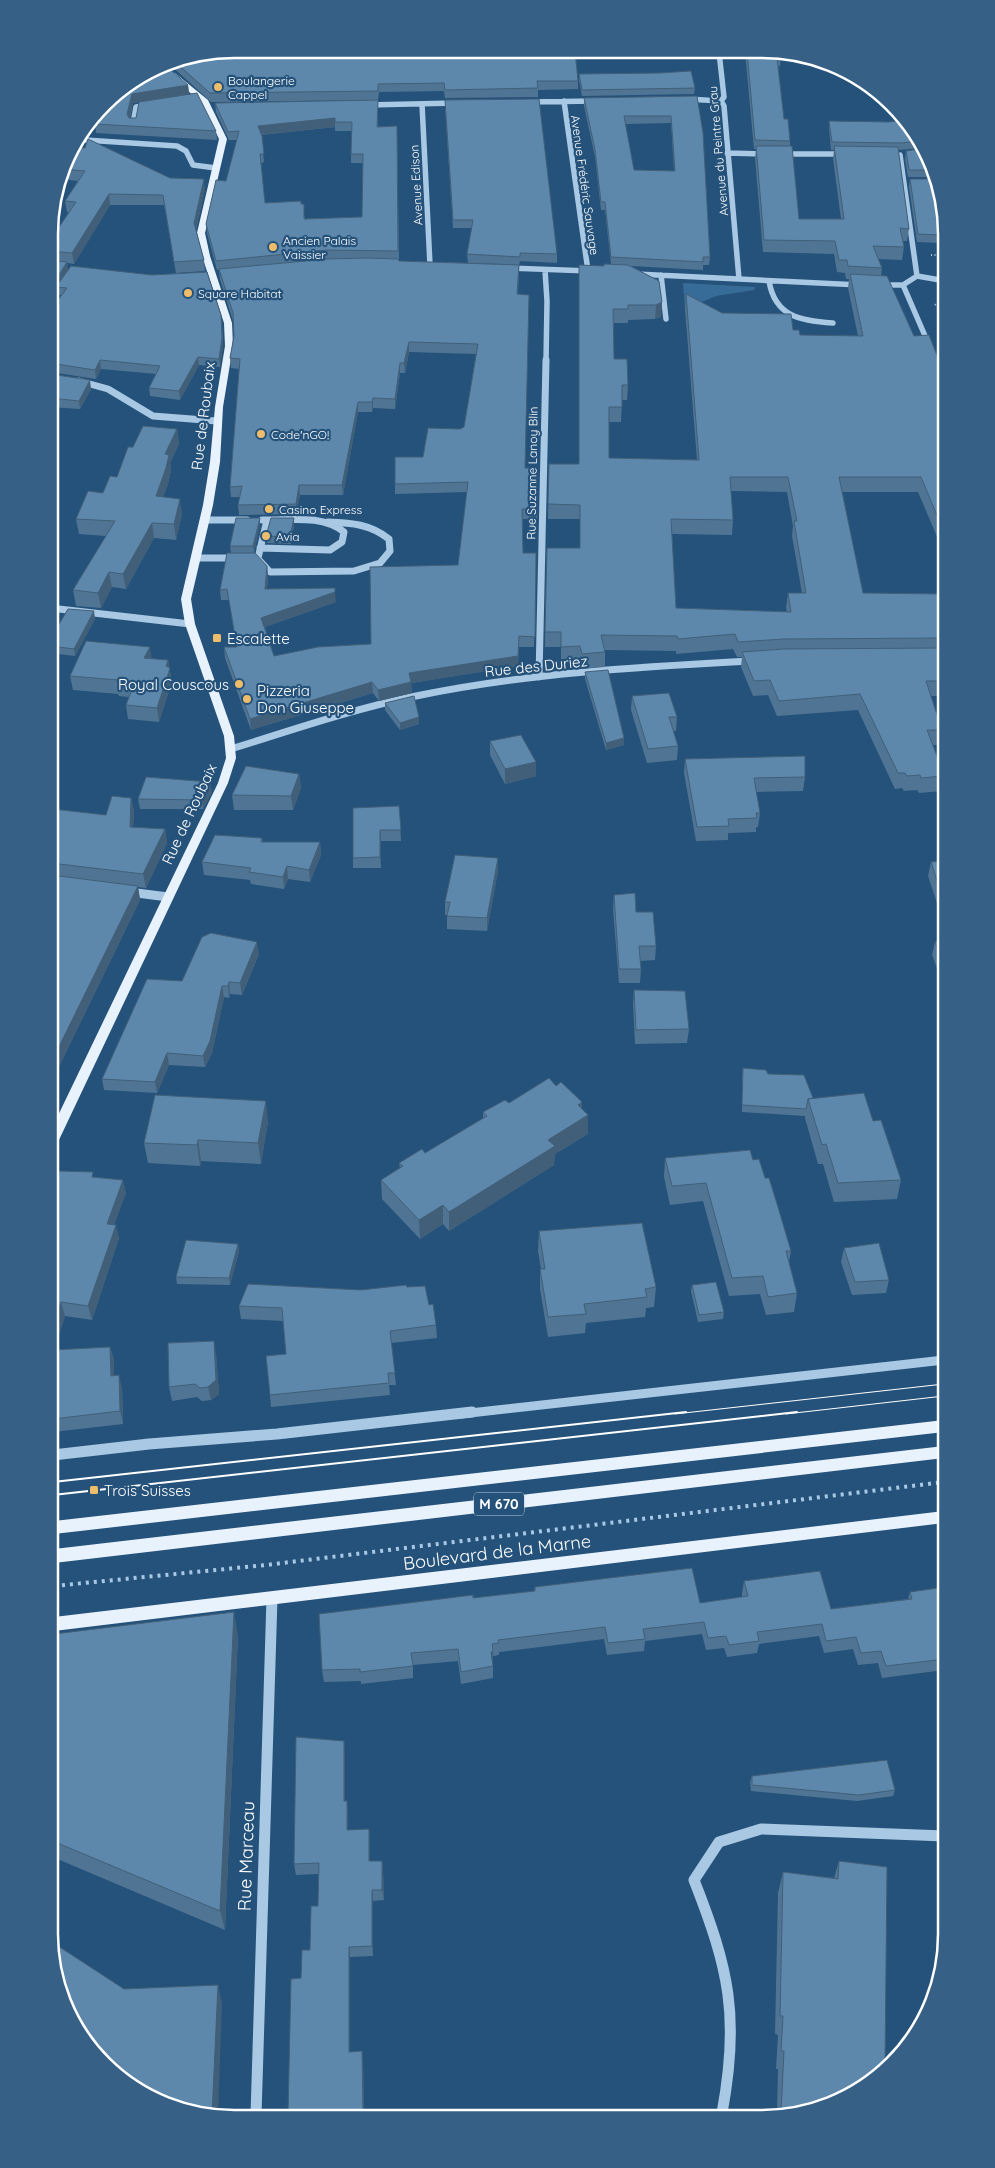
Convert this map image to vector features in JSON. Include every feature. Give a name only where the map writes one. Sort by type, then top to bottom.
[{"type":"main road","name":"Rue de Roubaix","points":[[58,1129],[227,774],[231,749],[229,736],[190,624],[186,599],[214,471],[217,421],[230,334],[201,233],[223,139],[213,107],[169,70]]},
{"type":"main road","name":"M 670","points":[[58,1528],[937,1427]]},
{"type":"main road","name":"M 670","points":[[58,1556],[937,1453]]},
{"type":"main road","name":"Boulevard de la Marne","points":[[58,1624],[937,1518]]},
{"type":"street","name":"Avenue du Peintre Grau","points":[[720,58],[724,97],[721,101],[724,106],[739,279]]},
{"type":"street","points":[[192,98],[201,97]]},
{"type":"street","points":[[682,99],[721,101]]},
{"type":"street","points":[[526,102],[603,100]]},
{"type":"street","name":"Avenue Frédéric Sauvage","points":[[564,101],[588,271]]},
{"type":"street","points":[[363,105],[460,103]]},
{"type":"street","points":[[133,124],[136,107],[155,104]]},
{"type":"street","name":"Avenue Edison","points":[[422,104],[430,265]]},
{"type":"street","points":[[85,140],[173,145],[184,149],[193,165],[216,168]]},
{"type":"street","points":[[727,153],[851,154]]},
{"type":"street","points":[[890,155],[909,154]]},
{"type":"street","points":[[900,155],[917,276]]},
{"type":"street","points":[[904,182],[914,182]]},
{"type":"street","points":[[421,265],[439,265]]},
{"type":"street","points":[[503,268],[596,271]]},
{"type":"street","name":"Rue Suzanne Lanoy Blin","points":[[539,677],[547,301],[545,270]]},
{"type":"street","points":[[632,274],[864,285]]},
{"type":"street","points":[[661,275],[666,319]]},
{"type":"street","points":[[873,285],[903,285],[917,276],[938,280]]},
{"type":"street","points":[[769,281],[774,301],[788,313],[813,322],[833,322]]},
{"type":"street","points":[[903,285],[933,354]]},
{"type":"street","points":[[74,380],[102,386],[153,416],[217,421]]},
{"type":"street","points":[[195,558],[258,558],[270,572],[354,571],[380,563],[390,551],[389,539],[374,527],[355,523],[204,520]]},
{"type":"street","points":[[258,558],[267,520]]},
{"type":"street","points":[[260,548],[330,550],[342,542],[344,532],[339,526],[328,522]]},
{"type":"street","points":[[58,609],[190,624]]},
{"type":"street","name":"Rue des Duriez","points":[[231,749],[416,696],[539,677],[756,660]]},
{"type":"street","points":[[120,891],[168,897]]},
{"type":"street","points":[[58,1454],[149,1444],[287,1433],[937,1361]]},
{"type":"street","name":"Rue Marceau","points":[[256,2110],[272,1598]]},
{"type":"street","points":[[722,2110],[729,2065],[731,2004],[718,1948],[694,1880],[719,1842],[760,1829],[937,1836]]},
{"type":"path","points":[[58,1586],[266,1565],[937,1483]]},
{"type":"shaded area","points":[[683,283],[755,287],[754,290],[716,296],[685,309]]},
{"type":"building","points":[[222,58],[576,58],[578,81],[537,81],[538,88],[445,90],[444,83],[378,84],[378,91],[210,93],[180,66]]},
{"type":"building","points":[[748,58],[777,58],[784,119],[788,119],[790,141],[755,140]]},
{"type":"building","points":[[170,69],[188,85],[132,94],[127,114],[129,118],[136,118],[139,102],[197,93],[216,131],[96,124],[126,94],[145,81]]},
{"type":"building","points":[[691,71],[695,88],[582,90],[579,74],[660,73]]},
{"type":"building","points":[[697,96],[703,133],[710,257],[703,257],[703,262],[611,257],[605,202],[601,202],[595,150],[584,98]],"holes":[[[624,116],[671,116],[675,171],[634,170]]]},
{"type":"building","points":[[539,99],[557,254],[520,253],[520,257],[467,254],[473,220],[453,220],[445,100]]},
{"type":"building","points":[[378,100],[377,127],[397,126],[398,251],[326,250],[216,261],[206,224],[216,180],[226,181],[239,131],[228,132],[215,103]],"holes":[[[335,118],[335,122],[352,122],[351,154],[363,154],[362,217],[304,219],[304,204],[301,204],[301,201],[265,203],[260,154],[264,154],[262,136],[258,126]]]},
{"type":"building","points":[[829,121],[897,121],[912,142],[832,142]]},
{"type":"building","points":[[88,139],[170,178],[204,179],[194,223],[204,260],[174,262],[163,195],[109,194],[72,253],[58,252],[58,229],[76,202],[65,201],[85,171],[70,170],[80,148],[85,148]]},
{"type":"building","points":[[756,146],[792,146],[799,219],[844,219],[834,146],[898,147],[909,229],[900,228],[904,247],[873,246],[882,268],[848,266],[847,260],[839,260],[835,241],[764,240]]},
{"type":"building","points":[[916,149],[925,170],[909,170],[906,151]]},
{"type":"building","points":[[910,179],[929,179],[936,211],[938,235],[918,234]]},
{"type":"building","points":[[327,259],[398,259],[399,261],[519,265],[517,294],[529,295],[525,468],[538,468],[537,509],[522,509],[523,553],[536,553],[535,637],[519,636],[518,656],[409,673],[411,682],[378,690],[372,682],[250,719],[224,647],[237,647],[227,589],[220,590],[227,553],[255,553],[267,566],[265,589],[335,588],[335,592],[261,618],[274,656],[318,647],[371,644],[370,567],[458,565],[468,482],[395,484],[395,457],[423,457],[428,428],[460,429],[464,427],[478,344],[409,342],[404,363],[400,363],[395,399],[373,398],[372,402],[358,402],[342,485],[299,485],[296,504],[238,505],[242,486],[230,487],[240,359],[230,358],[234,336],[233,313],[219,269]]},
{"type":"building","points":[[58,261],[67,262],[58,277]]},
{"type":"building","points":[[579,265],[628,265],[659,281],[662,302],[656,305],[628,305],[628,309],[613,309],[614,359],[627,359],[628,385],[622,385],[622,407],[609,407],[609,458],[699,460],[686,294],[722,313],[791,314],[793,330],[799,330],[800,335],[863,336],[850,274],[887,276],[914,336],[929,335],[938,358],[938,517],[921,477],[839,477],[863,593],[938,594],[938,638],[784,639],[738,642],[735,634],[678,639],[677,636],[601,635],[605,652],[582,654],[580,646],[561,647],[561,632],[545,632],[547,548],[580,548],[580,505],[548,504],[549,464],[579,464]],"holes":[[[730,477],[788,477],[797,521],[794,521],[806,593],[788,593],[791,612],[676,608],[671,519],[733,520]]]},
{"type":"building","points":[[71,266],[152,275],[207,272],[221,315],[222,338],[219,359],[198,357],[179,391],[149,388],[160,366],[100,360],[95,370],[58,364],[58,300],[67,288],[58,287],[58,284]]},
{"type":"building","points":[[58,375],[90,380],[79,401],[58,399]]},
{"type":"building","points":[[143,426],[177,429],[165,454],[169,455],[156,496],[180,499],[174,524],[152,523],[123,574],[109,572],[98,593],[73,590],[115,521],[76,519],[88,491],[103,493],[110,476],[117,477],[128,447],[133,447]]},
{"type":"building","points":[[236,518],[260,518],[253,546],[230,546]]},
{"type":"building","points":[[271,518],[294,518],[290,537],[266,536]]},
{"type":"building","points":[[68,609],[94,611],[74,649],[58,647],[58,626]]},
{"type":"building","points":[[86,641],[150,647],[144,658],[168,660],[166,666],[170,668],[157,708],[126,705],[134,684],[117,682],[118,680],[70,676]]},
{"type":"building","points":[[938,648],[938,681],[926,681],[938,717],[938,730],[927,730],[938,758],[938,776],[921,778],[920,775],[907,776],[905,773],[898,773],[860,694],[779,701],[770,680],[754,681],[742,652],[784,649]]},
{"type":"building","points":[[608,670],[624,738],[606,743],[585,672]]},
{"type":"building","points":[[669,693],[677,717],[669,717],[678,746],[648,749],[632,696]]},
{"type":"building","points":[[414,696],[419,717],[400,723],[385,703]]},
{"type":"building","points":[[521,735],[536,762],[505,769],[490,741]]},
{"type":"building","points":[[805,756],[805,777],[754,778],[760,813],[756,813],[757,818],[728,819],[729,826],[697,827],[685,759]]},
{"type":"building","points":[[246,766],[299,774],[291,796],[232,795]]},
{"type":"building","points":[[146,777],[210,782],[202,800],[138,799]]},
{"type":"building","points":[[112,796],[131,798],[130,827],[165,829],[143,874],[58,864],[58,810],[106,815]]},
{"type":"building","points":[[399,806],[401,830],[380,830],[380,857],[353,858],[353,808]]},
{"type":"building","points":[[215,835],[262,838],[261,842],[320,842],[309,870],[287,866],[283,877],[249,872],[251,868],[202,862]]},
{"type":"building","points":[[455,855],[498,858],[487,918],[447,916],[450,902],[445,902]]},
{"type":"building","points":[[938,861],[938,882],[931,862]]},
{"type":"building","points":[[58,876],[138,886],[58,1049]]},
{"type":"building","points":[[635,893],[636,912],[653,912],[656,946],[639,946],[641,969],[619,969],[614,895]]},
{"type":"building","points":[[211,933],[257,942],[240,983],[229,982],[228,986],[222,986],[210,1041],[203,1056],[167,1053],[155,1082],[102,1079],[147,979],[182,981],[202,937]]},
{"type":"building","points":[[634,990],[685,991],[689,1029],[636,1030]]},
{"type":"building","points":[[743,1068],[766,1070],[768,1074],[804,1075],[813,1098],[808,1099],[806,1109],[742,1105]]},
{"type":"building","points":[[549,1078],[556,1086],[561,1082],[582,1102],[578,1105],[588,1115],[548,1140],[555,1146],[449,1212],[443,1205],[419,1220],[381,1180],[403,1166],[399,1163],[422,1149],[425,1153],[487,1116],[483,1112],[505,1100],[509,1103]]},
{"type":"building","points":[[864,1093],[873,1121],[881,1120],[901,1180],[838,1183],[826,1144],[822,1145],[808,1099]]},
{"type":"building","points":[[155,1095],[266,1101],[258,1143],[198,1140],[197,1145],[144,1143]]},
{"type":"building","points":[[750,1150],[753,1160],[759,1159],[765,1178],[769,1178],[791,1251],[786,1251],[797,1293],[768,1297],[763,1276],[732,1278],[706,1183],[672,1186],[665,1158]]},
{"type":"building","points":[[58,1171],[93,1172],[92,1177],[123,1180],[107,1224],[116,1225],[88,1306],[61,1302],[58,1312]]},
{"type":"building","points":[[642,1223],[656,1287],[645,1289],[647,1297],[584,1304],[586,1314],[548,1317],[540,1269],[545,1269],[539,1231]]},
{"type":"building","points":[[186,1240],[238,1244],[229,1278],[176,1277]]},
{"type":"building","points":[[879,1243],[889,1280],[855,1282],[844,1248]]},
{"type":"building","points":[[716,1282],[724,1312],[699,1315],[692,1285]]},
{"type":"building","points":[[248,1284],[361,1290],[406,1285],[407,1287],[425,1286],[429,1305],[433,1304],[436,1325],[390,1331],[395,1373],[388,1373],[389,1383],[270,1395],[266,1356],[286,1354],[282,1308],[239,1306]]},
{"type":"building","points":[[214,1341],[216,1380],[208,1387],[200,1388],[195,1384],[169,1387],[168,1343]]},
{"type":"building","points":[[110,1347],[111,1376],[119,1375],[120,1411],[58,1418],[58,1350]]},
{"type":"building","points":[[692,1568],[700,1603],[748,1596],[744,1581],[820,1571],[831,1609],[912,1599],[910,1592],[937,1588],[937,1660],[886,1666],[881,1651],[861,1653],[856,1637],[826,1641],[822,1624],[757,1632],[759,1641],[729,1645],[726,1636],[708,1638],[704,1622],[643,1629],[645,1639],[608,1643],[605,1627],[498,1640],[499,1643],[492,1644],[493,1666],[461,1672],[458,1649],[411,1653],[413,1666],[360,1672],[360,1669],[322,1670],[319,1614],[473,1595],[473,1598],[535,1591],[535,1587]]},
{"type":"building","points":[[234,1612],[220,1911],[58,1843],[58,1634]]},
{"type":"building","points":[[296,1737],[344,1741],[344,1801],[347,1801],[347,1830],[369,1829],[369,1861],[382,1861],[382,1890],[372,1890],[372,1946],[349,1947],[349,2052],[362,2051],[363,2110],[288,2110],[291,1979],[301,1978],[302,1950],[310,1950],[311,1906],[318,1906],[319,1863],[294,1864]]},
{"type":"building","points":[[887,1760],[895,1790],[859,1795],[752,1785],[752,1776]]},
{"type":"building","points":[[839,1861],[887,1867],[885,2060],[850,2087],[829,2097],[807,2105],[781,2109],[784,2051],[781,2051],[783,2016],[780,2016],[783,1872],[838,1879]]},
{"type":"building","points":[[58,1946],[124,1989],[218,1985],[212,2109],[188,2105],[145,2087],[117,2067],[101,2051],[81,2023],[71,2002],[63,1980]]},
{"type":"tram line","points":[[675,1414],[937,1385]]},
{"type":"tram line","points":[[786,1414],[937,1397]]},
{"type":"tram line","points":[[58,1481],[686,1412]]},
{"type":"tram line","points":[[58,1494],[797,1412]]},
{"type":"place","name":"Boulangerie Cappel","points":[[218,87]]},
{"type":"place","name":"Ancien Palais Vaissier","points":[[273,247]]},
{"type":"place","name":"Square Habitat","points":[[188,293]]},
{"type":"place","name":"Code'nGO!","points":[[261,434]]},
{"type":"place","name":"Casino Express","points":[[269,509]]},
{"type":"place","name":"Avia","points":[[266,536]]},
{"type":"place","name":"Escalette","points":[[217,638]]},
{"type":"place","name":"Royal Couscous","points":[[239,684]]},
{"type":"place","name":"Pizzeria Don Giuseppe","points":[[247,699]]},
{"type":"place","name":"Trois Suisses","points":[[94,1490]]}]
